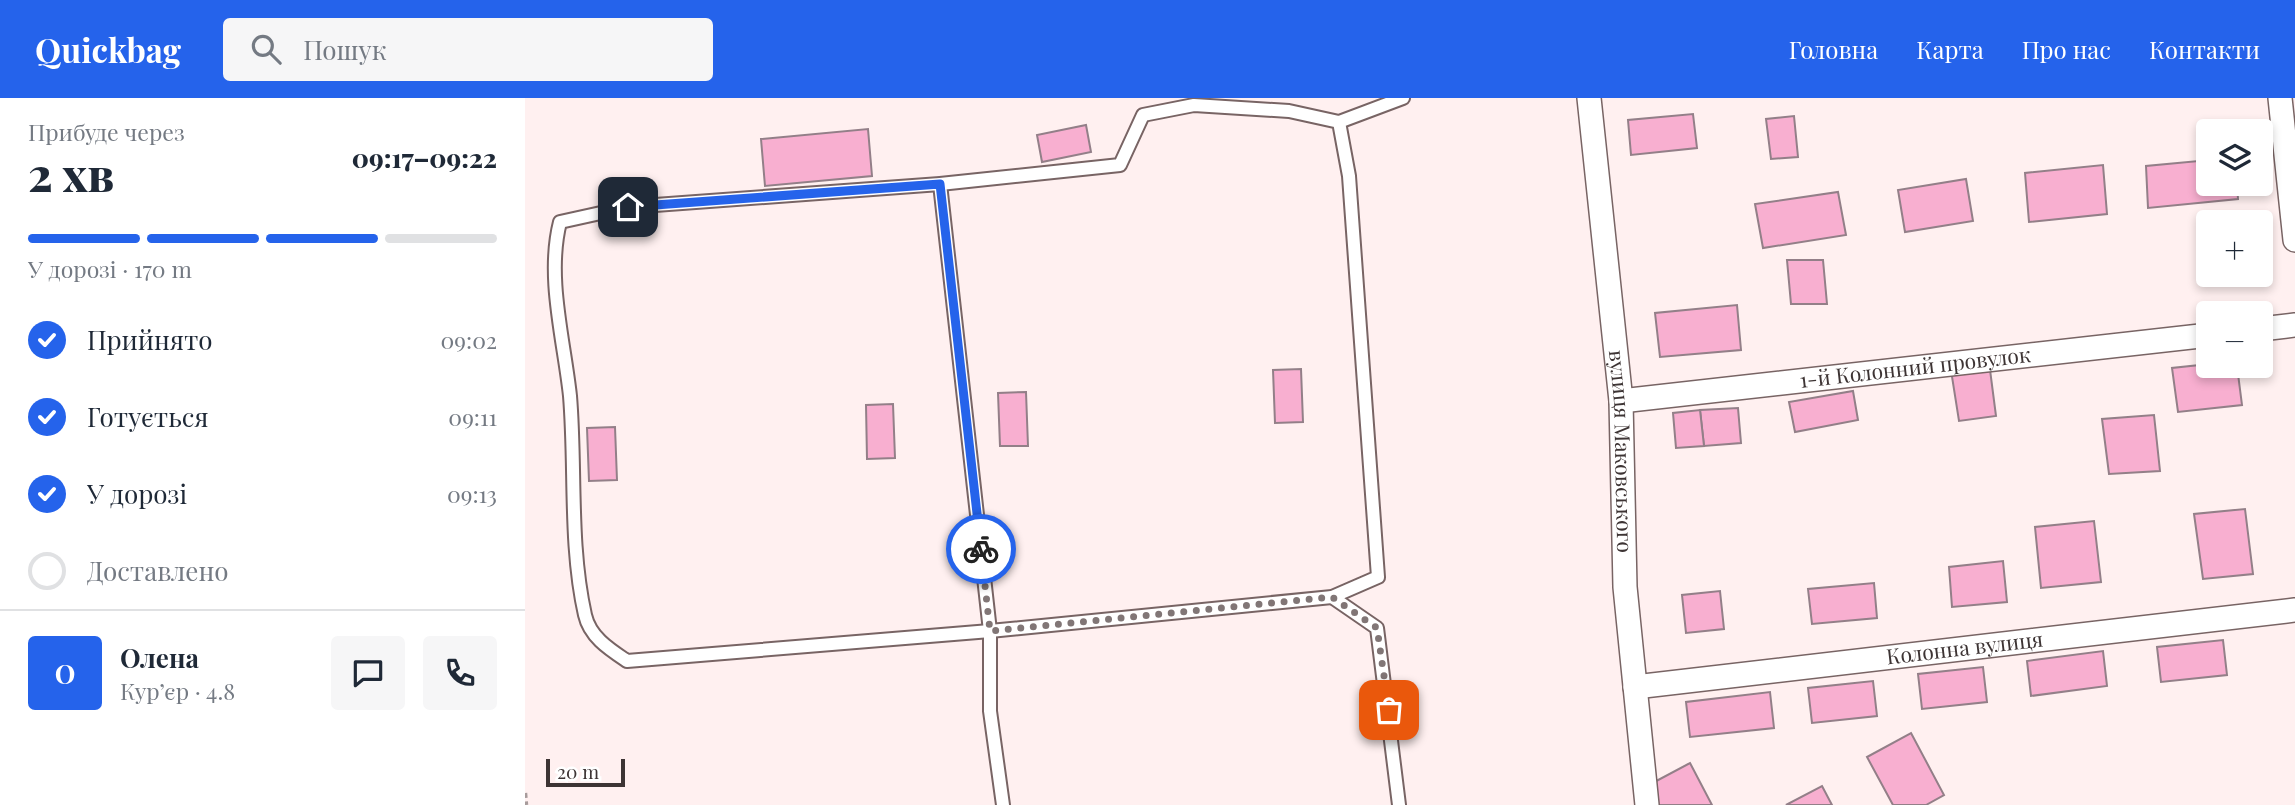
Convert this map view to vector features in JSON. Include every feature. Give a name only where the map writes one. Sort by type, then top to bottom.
[{"type":"street","name":"вулиця Маковського","points":[[1594,98],[1621,401],[1625,587],[1647,805]]},
{"type":"street","points":[[2280,98],[2295,240]]},
{"type":"street","points":[[2273,328],[2295,325]]},
{"type":"street","name":"1-й Колонний провулок","points":[[1621,401],[2196,336]]},
{"type":"street","name":"Колонна вулиця","points":[[1635,687],[2295,610]]},
{"type":"lane","points":[[1339,122],[1349,176],[1378,577],[1332,597],[990,631],[627,661],[600,644],[585,617],[575,519],[570,399],[553,251],[561,222],[628,207],[940,184],[1120,165],[1143,115],[1194,105],[1289,111],[1339,122],[1403,98]]},
{"type":"lane","points":[[940,184],[990,631],[990,711],[1003,805]]},
{"type":"lane","points":[[1332,597],[1377,628],[1399,805]]},
{"type":"path","points":[[525,793],[526,805]]},
{"type":"building","points":[[1693,114],[1697,148],[1631,155],[1628,120]]},
{"type":"building","points":[[1794,116],[1798,157],[1771,159],[1766,119]]},
{"type":"building","points":[[1086,125],[1091,152],[1042,162],[1037,135]]},
{"type":"building","points":[[868,129],[872,176],[765,186],[761,139]]},
{"type":"building","points":[[2196,161],[2196,196],[2238,196],[2238,199],[2148,208],[2146,166]]},
{"type":"building","points":[[2103,165],[2107,214],[2029,222],[2025,173]]},
{"type":"building","points":[[1966,179],[1973,221],[1905,232],[1898,190]]},
{"type":"building","points":[[1838,192],[1846,235],[1763,248],[1755,204]]},
{"type":"building","points":[[1787,260],[1823,260],[1827,304],[1791,304]]},
{"type":"building","points":[[1737,305],[1741,350],[1660,357],[1655,313]]},
{"type":"building","points":[[1989,362],[1996,416],[1959,421],[1950,364]]},
{"type":"building","points":[[2196,365],[2196,378],[2239,378],[2242,405],[2178,412],[2172,368]]},
{"type":"building","points":[[1301,369],[1303,422],[1275,423],[1273,370]]},
{"type":"building","points":[[1853,391],[1858,420],[1795,432],[1789,402]]},
{"type":"building","points":[[1026,392],[1028,446],[1000,446],[998,393]]},
{"type":"building","points":[[893,404],[895,458],[867,459],[866,405]]},
{"type":"building","points":[[1738,408],[1741,443],[1704,446],[1700,410]]},
{"type":"building","points":[[1700,410],[1704,446],[1676,448],[1673,413]]},
{"type":"building","points":[[2154,415],[2160,471],[2109,474],[2102,419]]},
{"type":"building","points":[[615,427],[617,480],[589,481],[587,428]]},
{"type":"building","points":[[2245,509],[2253,574],[2203,579],[2194,514]]},
{"type":"building","points":[[2094,521],[2101,582],[2041,588],[2035,527]]},
{"type":"building","points":[[2003,561],[2007,602],[1952,607],[1949,567]]},
{"type":"building","points":[[1874,583],[1877,618],[1812,624],[1808,589]]},
{"type":"building","points":[[1720,591],[1724,629],[1686,633],[1682,595]]},
{"type":"building","points":[[2223,640],[2227,675],[2161,682],[2157,647]]},
{"type":"building","points":[[2103,651],[2107,686],[2031,696],[2027,661]]},
{"type":"building","points":[[1983,667],[1987,702],[1922,709],[1918,674]]},
{"type":"building","points":[[1873,681],[1877,716],[1812,723],[1808,688]]},
{"type":"building","points":[[1770,692],[1774,728],[1690,737],[1686,702]]},
{"type":"building","points":[[1911,733],[1944,795],[1926,805],[1893,805],[1867,757]]},
{"type":"building","points":[[1690,763],[1712,805],[1655,805],[1645,787]]},
{"type":"building","points":[[1822,786],[1832,805],[1786,805]]},
{"type":"way so far","points":[[981,549],[990,631],[1332,597],[1377,628],[1389,710]]},
{"type":"route","points":[[628,207],[940,184],[981,549]]}]
